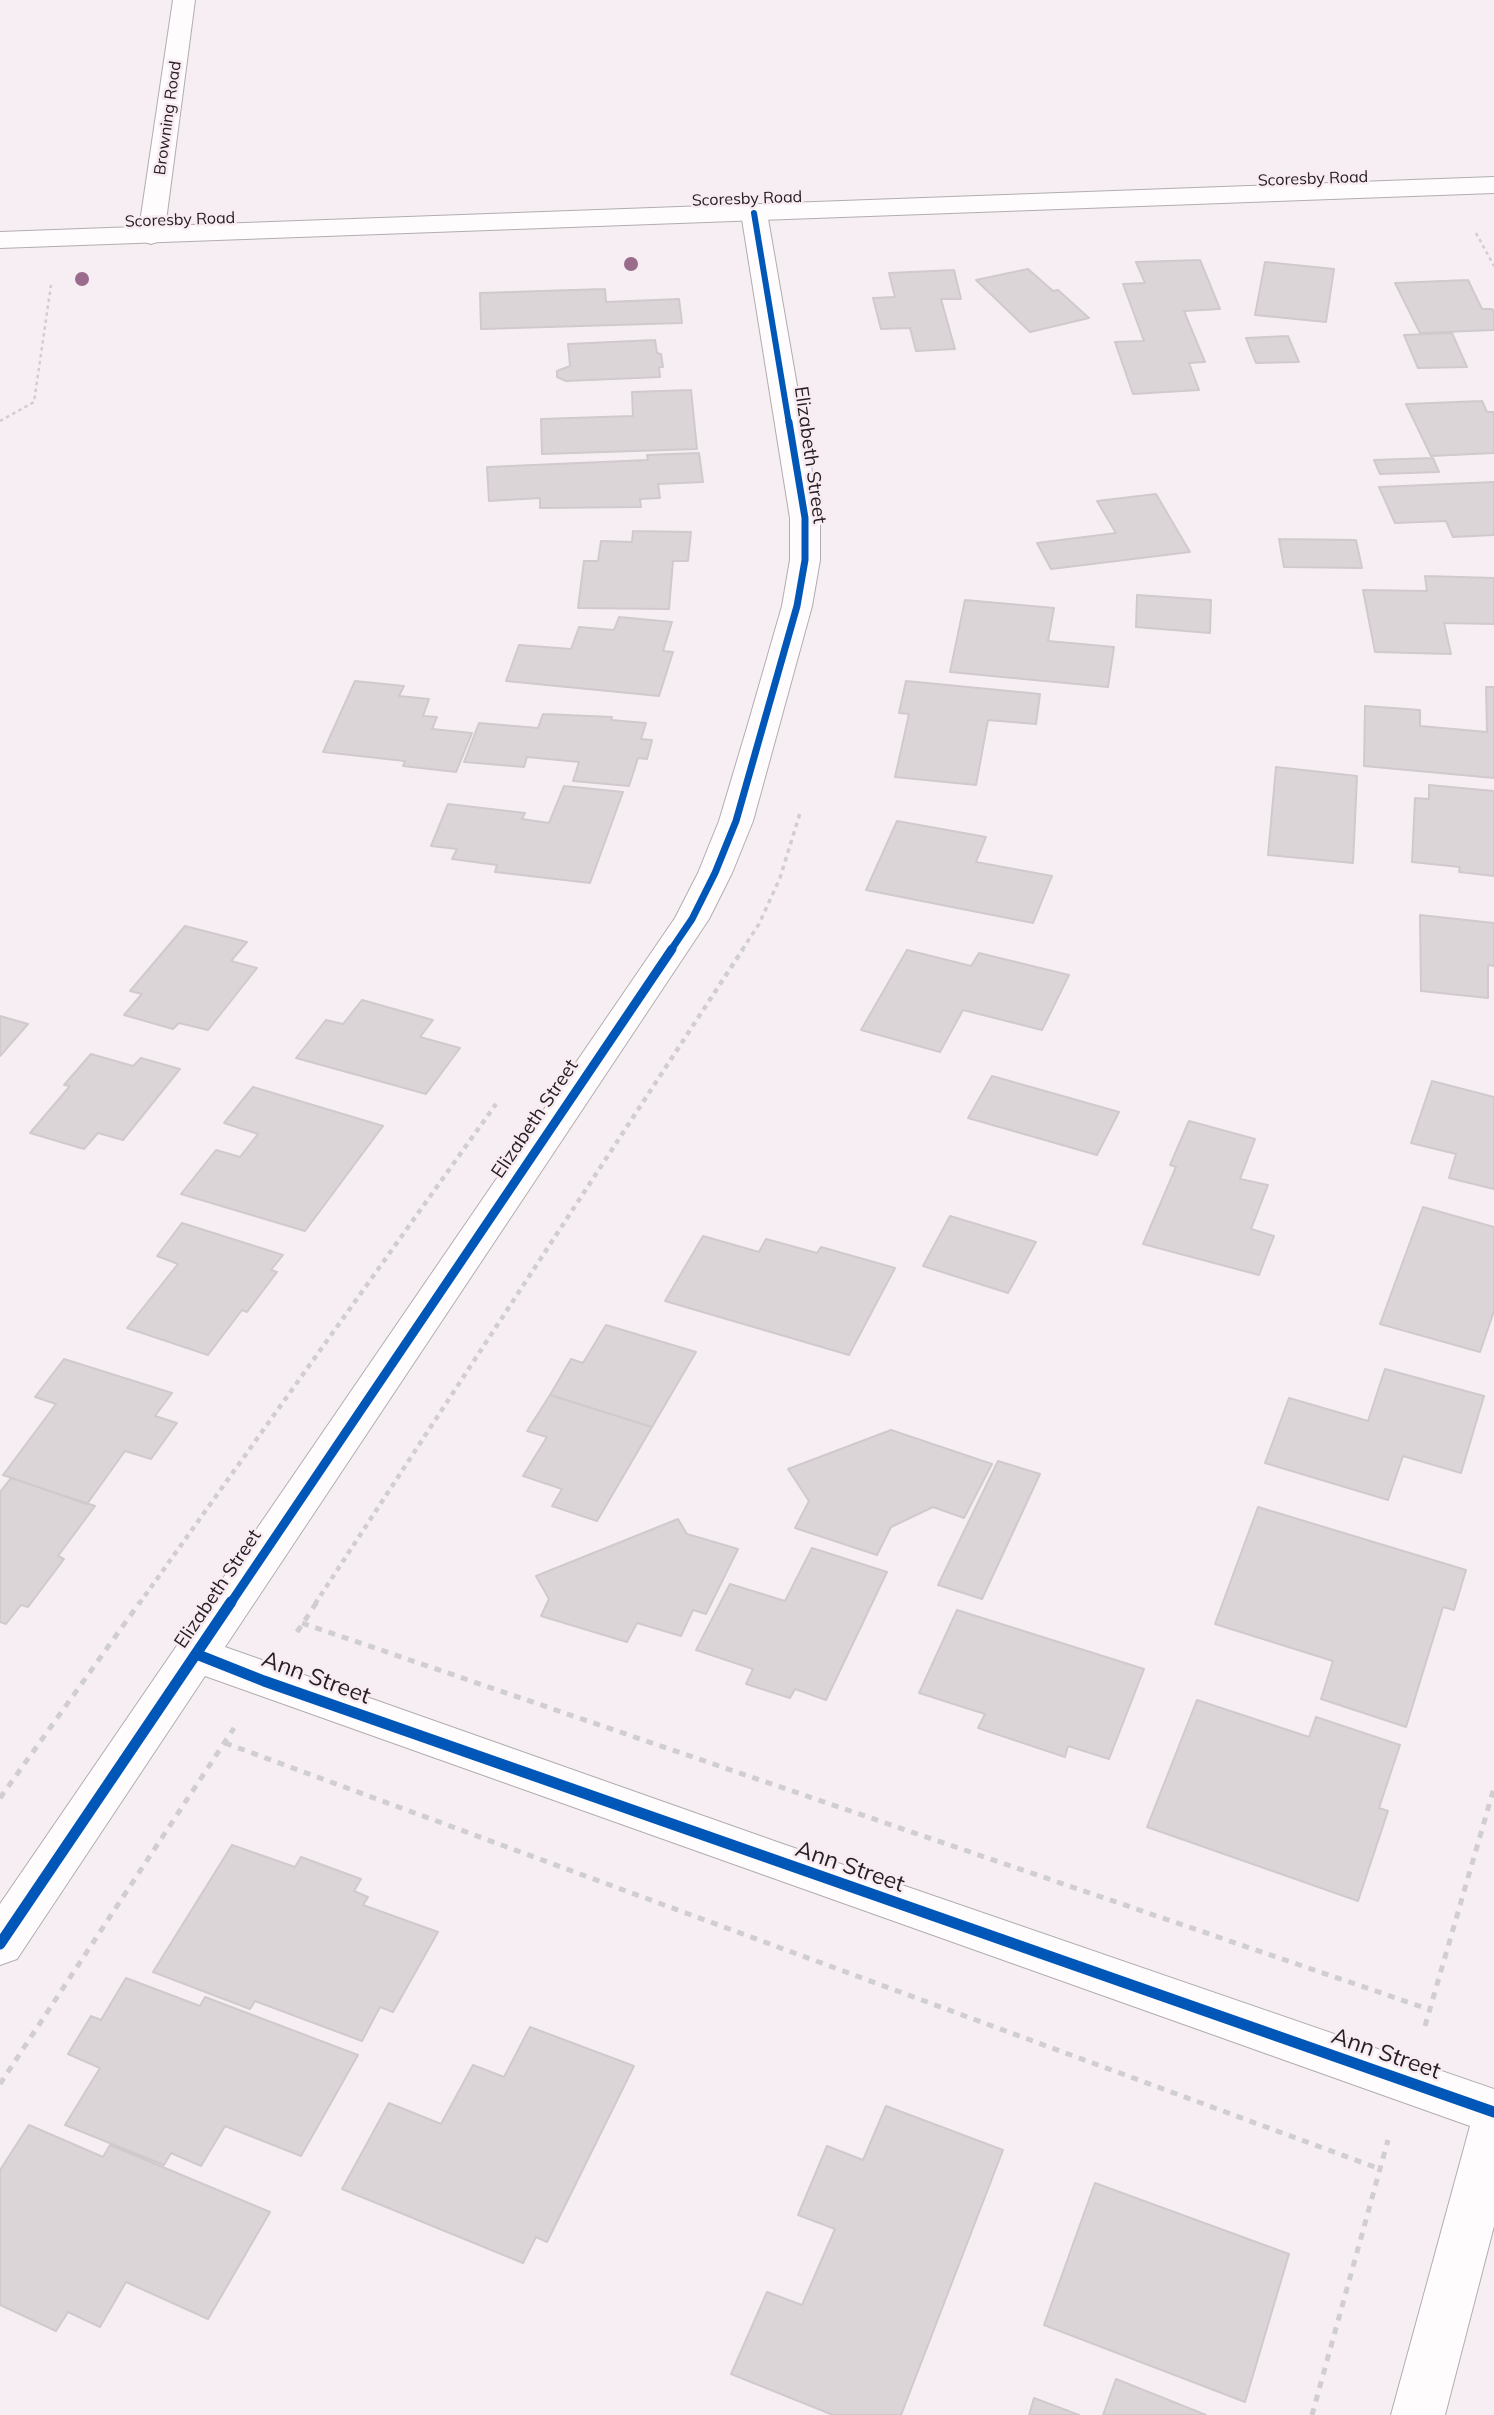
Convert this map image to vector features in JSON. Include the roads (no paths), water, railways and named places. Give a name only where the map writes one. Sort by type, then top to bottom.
[{"type":"street","name":"Browning Road","points":[[150,236],[184,0]]},
{"type":"street","name":"Scoresby Road","points":[[0,240],[1494,185]]},
{"type":"street","name":"Elizabeth Street","points":[[0,1944],[692,919],[715,873],[736,821],[797,606],[804,559],[805,518],[754,213]]},
{"type":"street","name":"Ann Street","points":[[196,1654],[264,1681],[1494,2112]]},
{"type":"street","points":[[1418,2415],[1494,2129]]}]
